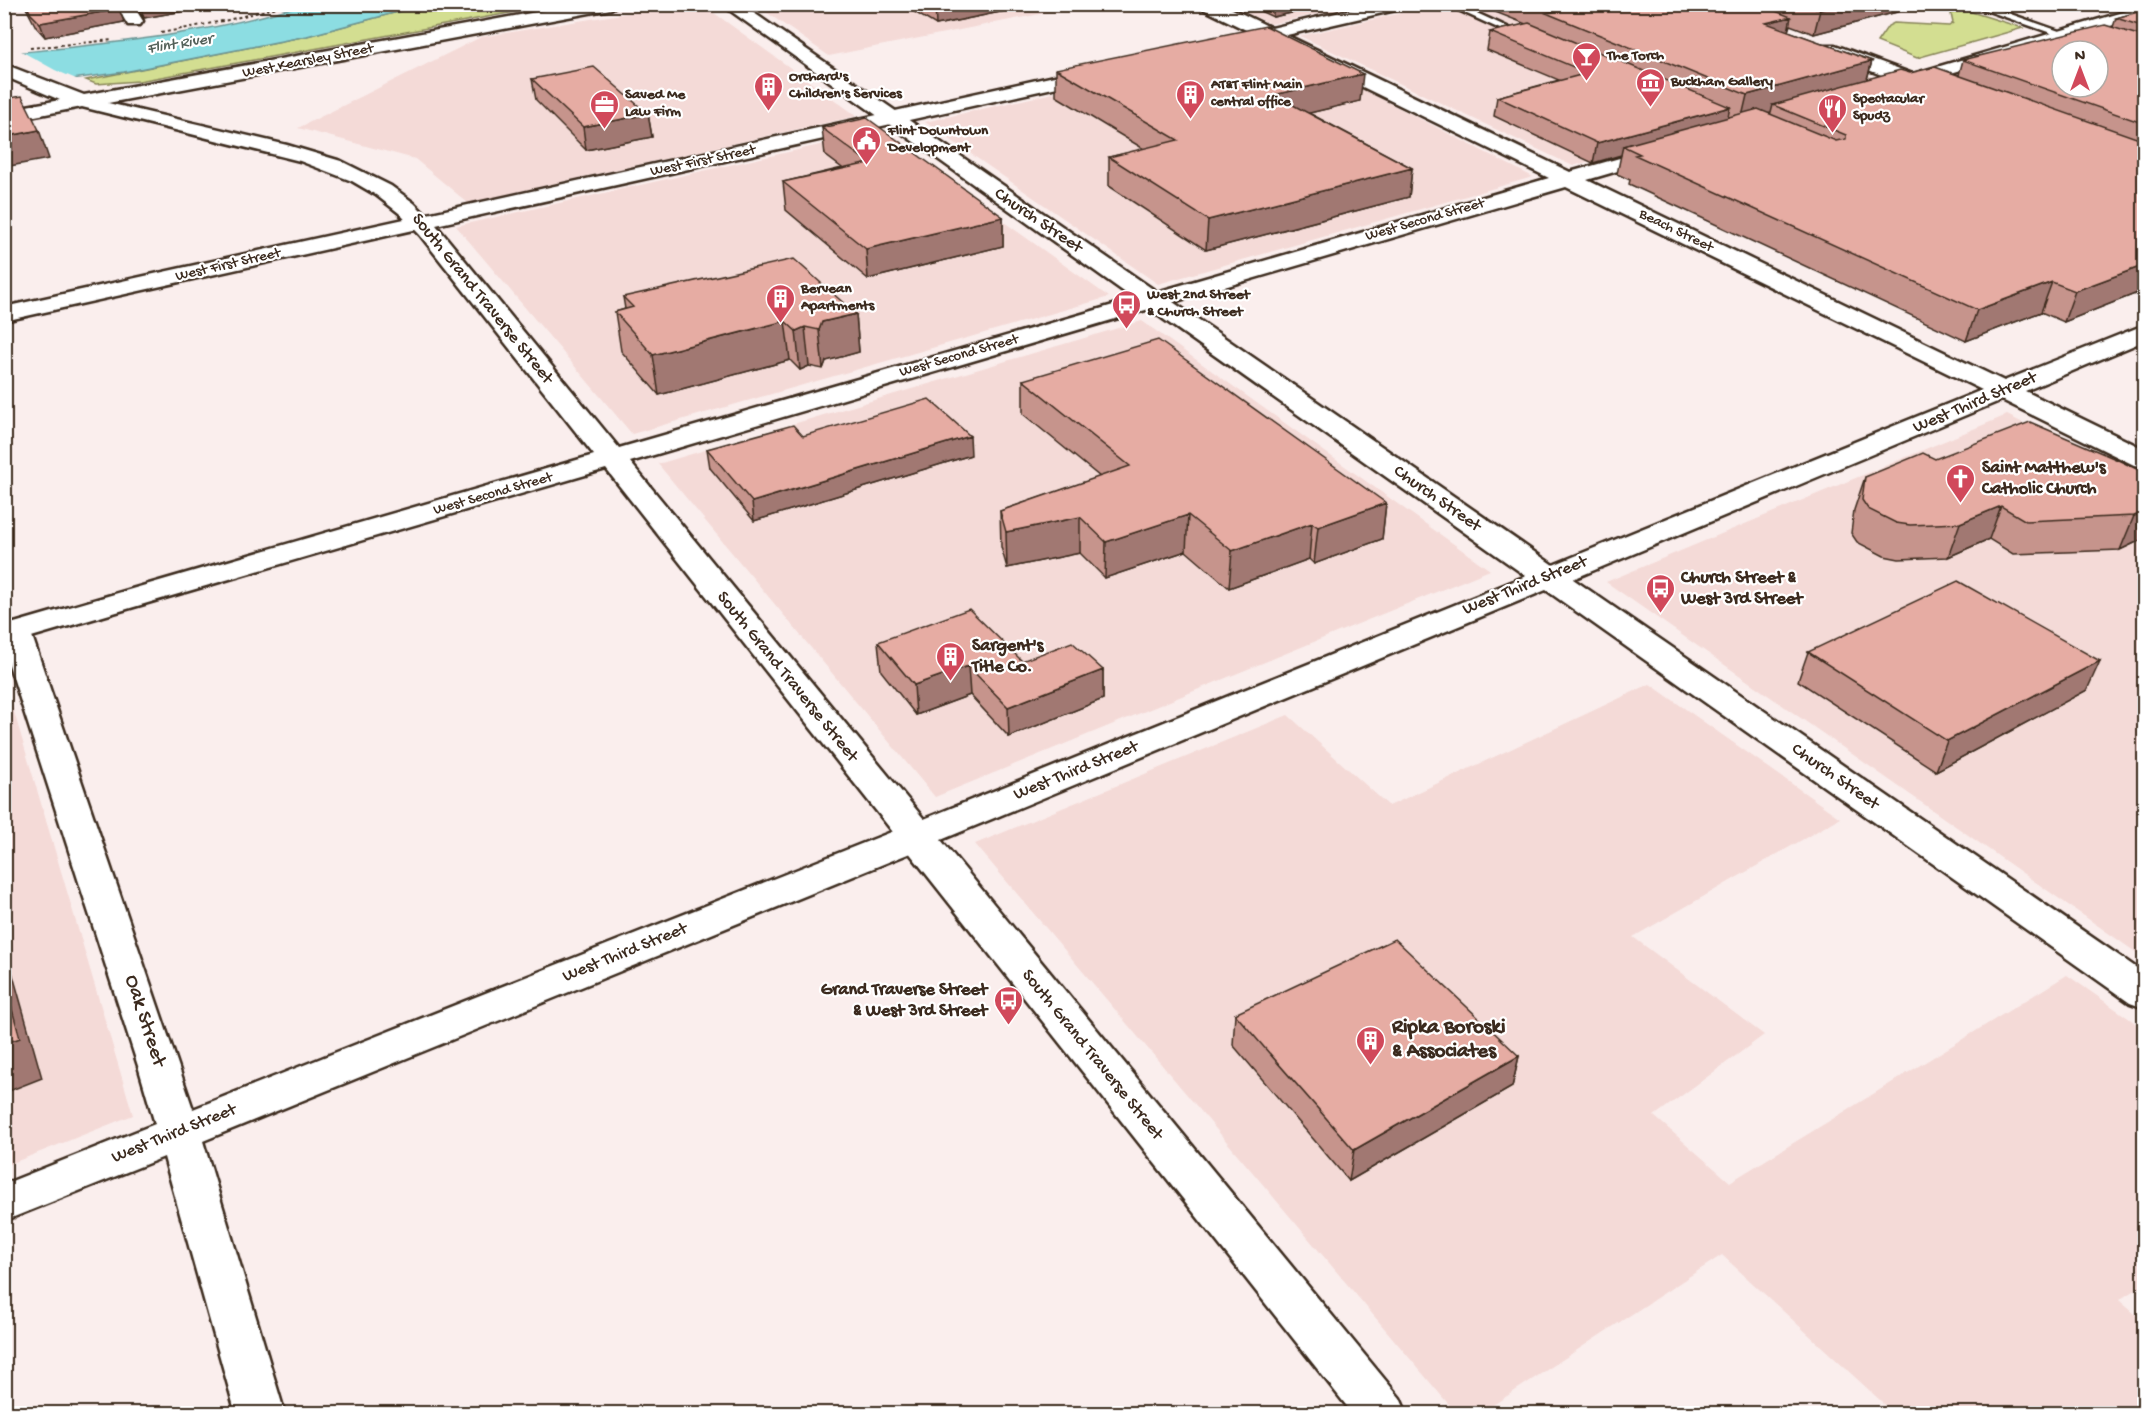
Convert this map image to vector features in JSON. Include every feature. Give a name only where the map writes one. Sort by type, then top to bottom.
[{"type":"street","points":[[123,4],[134,21]]},
{"type":"street","name":"West Kearsley Street","points":[[4,116],[611,4]]},
{"type":"street","name":"Church Street","points":[[729,4],[2145,993]]},
{"type":"street","name":"Beach Street","points":[[1207,4],[2145,459]]},
{"type":"street","points":[[1212,47],[1400,4]]},
{"type":"street","points":[[1880,92],[2062,34],[2145,11]]},
{"type":"street","points":[[1809,41],[1939,89]]},
{"type":"street","name":"West First Street","points":[[4,314],[1122,67]]},
{"type":"street","name":"South Grand Traverse Street","points":[[4,69],[84,102],[329,162],[377,185],[404,205],[421,222],[1383,1413]]},
{"type":"street","name":"West Second Street","points":[[10,634],[1686,145]]},
{"type":"street","name":"West Third Street","points":[[4,1203],[917,836],[2145,332]]},
{"type":"street","name":"Oak Street","points":[[10,634],[179,1133],[261,1413]]},
{"type":"lane","points":[[1449,4],[1533,40]]},
{"type":"lane","points":[[1972,4],[2076,39]]},
{"type":"shaded area","points":[[682,4],[703,5],[857,116],[468,203],[415,159],[298,128],[481,37]]},
{"type":"shaded area","points":[[756,5],[1085,5],[829,56]]},
{"type":"shaded area","points":[[1230,5],[1358,5],[1271,24]]},
{"type":"shaded area","points":[[1436,5],[1672,5],[1875,78],[1573,166],[1300,36]]},
{"type":"shaded area","points":[[1273,43],[1533,177],[1158,284],[925,122]]},
{"type":"shaded area","points":[[878,132],[1109,297],[632,434],[456,226]]},
{"type":"shaded area","points":[[1142,321],[1490,570],[935,797],[658,464]]},
{"type":"shaded area","points":[[2007,415],[2144,482],[2144,958],[1606,582]]},
{"type":"shaded area","points":[[4,678],[133,1115],[5,1166],[4,1166]]},
{"type":"shaded area","points":[[1650,684],[1840,818],[1633,937],[1764,1035],[1654,1116],[1730,1182],[2067,975],[2144,1029],[2144,1284],[2119,1300],[2144,1322],[2144,1413],[1894,1413],[1722,1255],[1481,1413],[1456,1413],[975,844],[1288,715],[1389,806]]},
{"type":"green space","points":[[424,5],[553,5],[139,81],[96,84],[86,80],[307,36]]},
{"type":"green space","points":[[1962,9],[2023,28],[1917,58],[1877,42],[1888,26],[1894,23],[1949,26],[1953,23],[1951,14]]},
{"type":"water","name":"Flint River","points":[[300,5],[424,5],[307,36],[124,72],[5,88],[4,54],[191,31],[264,16]]},
{"type":"pier","points":[[19,50],[81,81],[4,91],[4,51]]},
{"type":"building","points":[[26,4],[117,4],[119,9],[40,23],[31,14]]},
{"type":"building","points":[[1540,4],[1757,4],[1791,17],[1766,23],[1872,61],[1747,95],[1546,13],[1557,11]]},
{"type":"building","points":[[1805,4],[1841,4],[1820,10]]},
{"type":"building","points":[[2145,10],[2145,27],[2116,18]]},
{"type":"building","points":[[1529,23],[1730,107],[1597,143],[1497,97],[1588,73],[1490,32]]},
{"type":"building","points":[[2105,25],[2145,37],[2145,124],[2074,99],[2110,99],[2110,39],[2050,39],[2050,91],[1963,60]]},
{"type":"building","points":[[1266,26],[1363,74],[1274,95],[1412,168],[1208,220],[1109,157],[1178,140],[1056,69]]},
{"type":"building","points":[[594,67],[648,114],[583,127],[532,79]]},
{"type":"building","points":[[1935,67],[2145,141],[2145,265],[2075,291],[2052,282],[1977,310],[1635,155],[1640,154],[1623,146],[1758,109],[1836,141],[1846,139],[1846,135],[1773,105],[1900,70],[1910,73]]},
{"type":"building","points":[[22,96],[39,130],[4,137],[4,99]]},
{"type":"building","points":[[867,118],[1003,217],[866,249],[783,182],[869,163],[822,128]]},
{"type":"building","points":[[794,259],[856,314],[822,322],[819,330],[805,327],[796,331],[785,321],[653,355],[615,312],[633,307],[623,297]]},
{"type":"building","points":[[1158,340],[1386,503],[1318,527],[1312,523],[1232,551],[1188,515],[1106,542],[1080,517],[1006,532],[1000,511],[1130,466],[1023,380]]},
{"type":"building","points":[[929,399],[970,436],[752,502],[707,449],[793,425],[803,436]]},
{"type":"building","points":[[2030,422],[2145,473],[2145,512],[2134,516],[2026,521],[2001,506],[1960,523],[1910,525],[1896,523],[1868,509],[1862,500],[1865,477],[1923,453],[1935,459]]},
{"type":"building","points":[[1958,581],[2100,661],[1947,741],[1808,652]]},
{"type":"building","points":[[969,609],[1022,661],[1072,642],[1103,670],[1008,707],[968,666],[914,685],[878,642]]},
{"type":"building","name":"Ripka Boroski & Associates","points":[[1395,939],[1519,1056],[1354,1150],[1235,1014]]},
{"type":"building","points":[[4,981],[20,1038],[4,1044]]},
{"type":"place","name":"The Torch","points":[[1586,82]]},
{"type":"place","name":"Buckham Gallery","points":[[1650,108]]},
{"type":"place","name":"Orchard's Children's Services","points":[[768,112]]},
{"type":"place","name":"AT&T Flint Main central office","points":[[1190,120]]},
{"type":"place","name":"Saved Me Law Firm","points":[[604,130]]},
{"type":"place","name":"Spectacular Spudz","points":[[1832,134]]},
{"type":"place","name":"Flint Downtown Development","points":[[867,166]]},
{"type":"place","name":"Bervean Apartments","points":[[780,324]]},
{"type":"place","name":"West 2nd Street & Church Street","points":[[1126,330]]},
{"type":"place","name":"Saint Matthew's Catholic Church","points":[[1961,504]]},
{"type":"place","name":"Church Street & West 3rd Street","points":[[1660,614]]},
{"type":"place","name":"Sargent's Title Co.","points":[[951,682]]},
{"type":"place","name":"Grand Traverse Street & West 3rd Street","points":[[1008,1026]]},
{"type":"place","name":"Ripka Boroski & Associates","points":[[1371,1066]]}]
